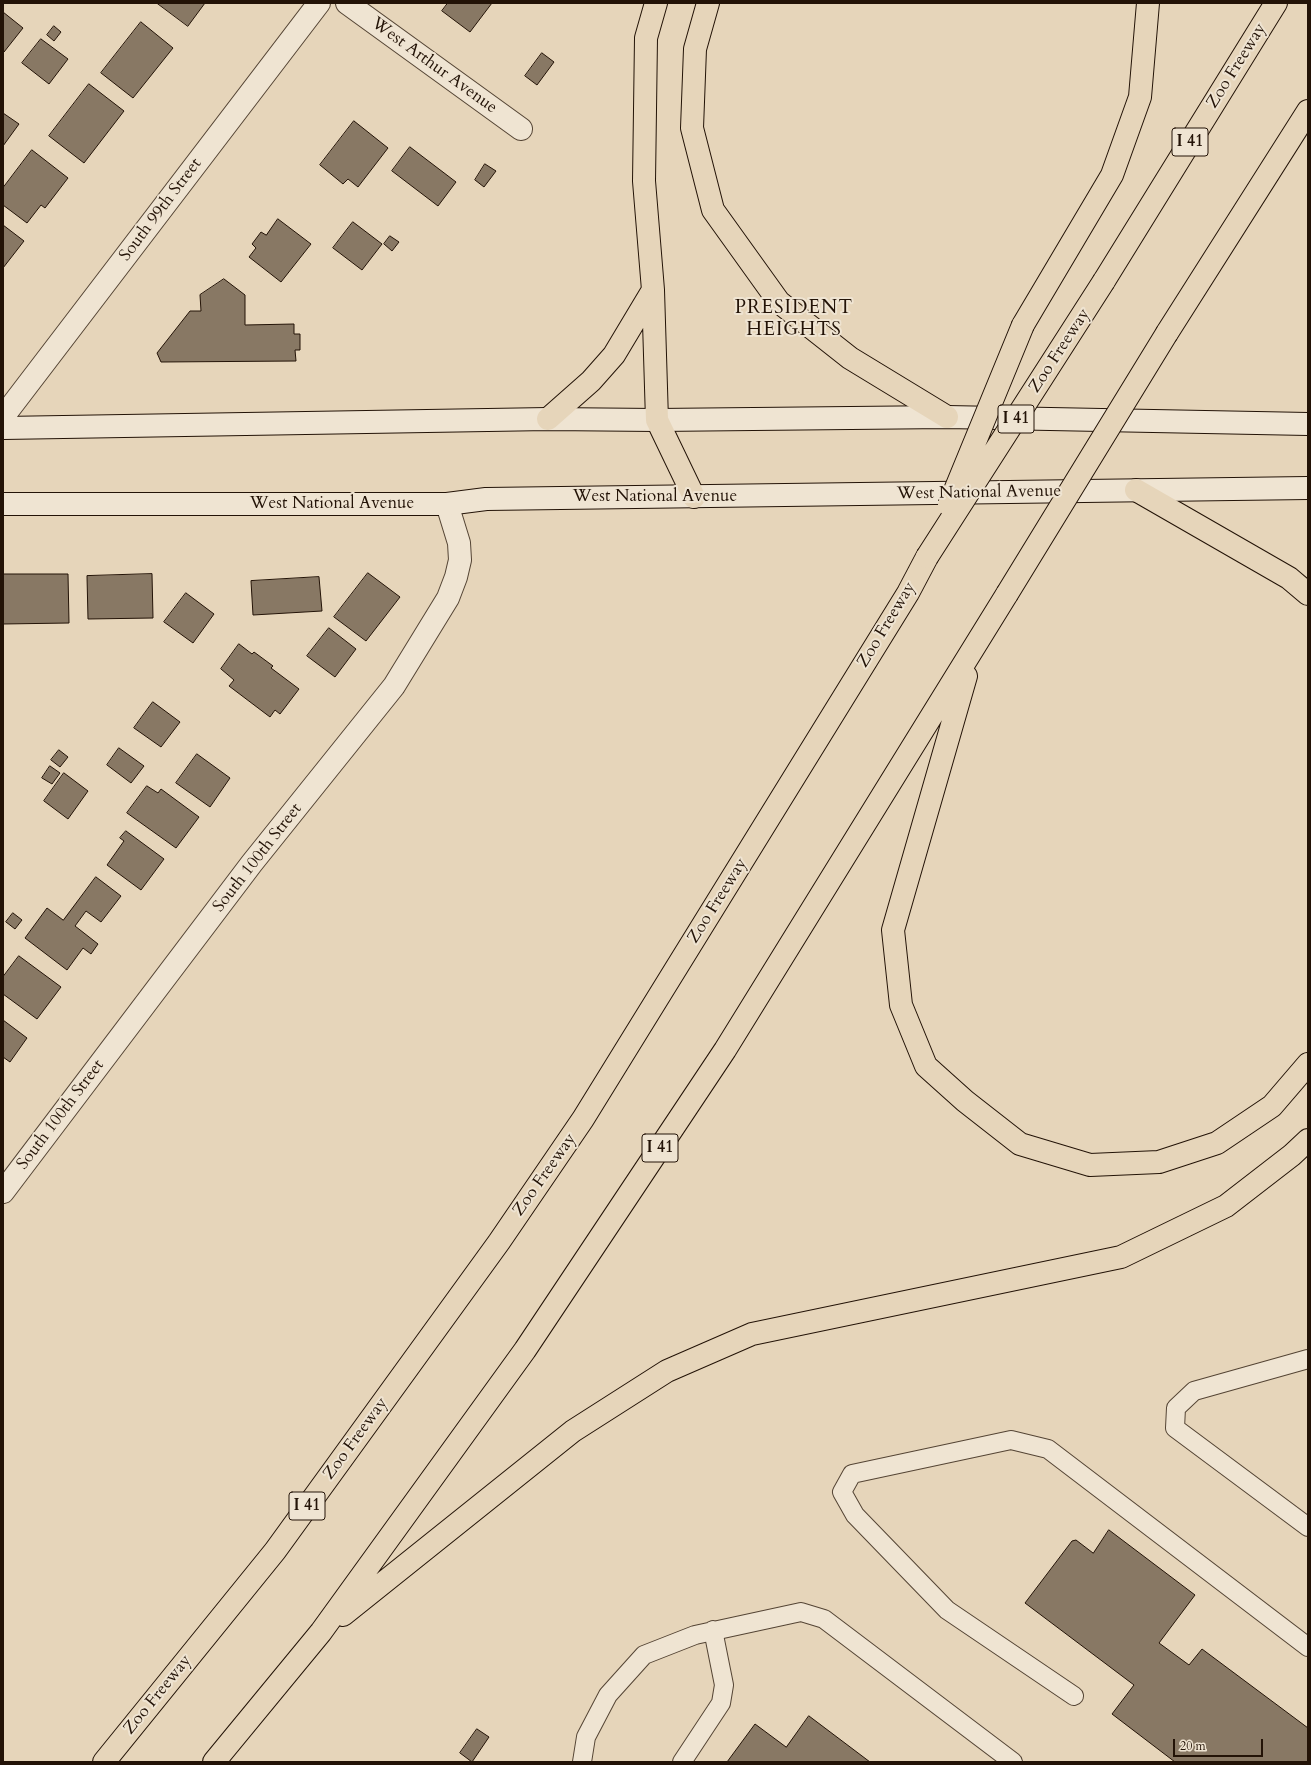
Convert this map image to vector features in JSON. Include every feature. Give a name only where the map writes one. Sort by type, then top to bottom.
[{"type":"highway","points":[[656,3],[646,38],[644,181],[653,290],[657,420],[694,497]]},
{"type":"highway","points":[[708,3],[695,49],[692,128],[713,210],[779,302],[850,358],[947,416]]},
{"type":"highway","points":[[927,557],[1023,325],[1112,175],[1140,97],[1148,3]]},
{"type":"highway","name":"Zoo Freeway","points":[[104,1762],[275,1551],[499,1242],[583,1120],[908,593],[927,557],[1104,281],[1276,3]]},
{"type":"highway","name":"I 41","points":[[214,1762],[321,1632],[525,1350],[725,1050],[974,649],[1167,333],[1308,111]]},
{"type":"highway","points":[[548,419],[591,381],[614,355],[653,290]]},
{"type":"highway","points":[[1136,490],[1289,578],[1308,594]]},
{"type":"highway","points":[[974,649],[893,930],[901,1005],[926,1066],[965,1101],[1020,1144],[1090,1165],[1159,1162],[1217,1143],[1272,1106],[1308,1064]]},
{"type":"highway","points":[[321,1632],[573,1431],[668,1371],[752,1334],[1121,1257],[1226,1206],[1292,1155],[1308,1140]]},
{"type":"main road","name":"South 99th Street","points":[[3,417],[319,3]]},
{"type":"main road","name":"West Arthur Avenue","points":[[347,3],[521,129]]},
{"type":"main road","points":[[3,428],[548,419],[657,420],[947,416],[1308,424]]},
{"type":"main road","name":"West National Avenue","points":[[3,504],[447,504],[486,500],[1308,488]]},
{"type":"main road","name":"South 100th Street","points":[[3,1192],[247,869],[394,686],[448,598],[456,577],[460,560],[459,542],[447,504]]},
{"type":"lane","points":[[1308,1359],[1194,1391],[1176,1408],[1175,1428],[1308,1527]]},
{"type":"lane","points":[[1074,1696],[947,1610],[855,1515],[842,1492],[852,1474],[1011,1440],[1048,1449],[1308,1647]]},
{"type":"lane","points":[[582,1762],[586,1737],[608,1695],[644,1655],[694,1635],[801,1612],[824,1619],[1013,1762]]},
{"type":"lane","points":[[682,1762],[721,1703],[724,1686],[714,1630]]},
{"type":"building","points":[[157,3],[205,3],[188,26]]},
{"type":"building","points":[[448,3],[492,3],[470,32],[442,11]]},
{"type":"building","points":[[3,12],[23,28],[4,52],[3,51]]},
{"type":"building","points":[[141,22],[173,48],[133,98],[101,73]]},
{"type":"building","points":[[54,26],[61,32],[54,41],[47,35]]},
{"type":"building","points":[[41,39],[68,59],[49,84],[22,63]]},
{"type":"building","points":[[542,53],[554,62],[537,85],[525,76]]},
{"type":"building","points":[[89,84],[124,111],[84,163],[49,136]]},
{"type":"building","points":[[3,113],[19,124],[3,146]]},
{"type":"building","points":[[354,121],[388,148],[358,187],[348,179],[343,184],[320,165]]},
{"type":"building","points":[[410,147],[456,182],[438,206],[392,171]]},
{"type":"building","points":[[32,150],[68,178],[45,208],[41,205],[27,223],[3,205],[3,188]]},
{"type":"building","points":[[485,164],[496,171],[484,187],[475,180]]},
{"type":"building","points":[[278,219],[311,244],[281,282],[249,257],[256,248],[252,244],[261,232],[266,235]]},
{"type":"building","points":[[353,222],[382,244],[362,270],[333,248]]},
{"type":"building","points":[[3,225],[24,241],[3,268]]},
{"type":"building","points":[[390,236],[399,242],[392,251],[384,244]]},
{"type":"building","points":[[224,279],[245,295],[245,325],[294,324],[294,334],[300,334],[300,350],[295,350],[296,361],[161,362],[157,353],[190,311],[201,311],[200,295]]},
{"type":"building","points":[[368,573],[400,597],[366,641],[334,617]]},
{"type":"building","points":[[3,574],[68,574],[69,623],[3,624]]},
{"type":"building","points":[[152,574],[153,618],[88,619],[87,576]]},
{"type":"building","points":[[319,577],[322,611],[253,615],[251,581]]},
{"type":"building","points":[[186,593],[214,614],[193,643],[164,622]]},
{"type":"building","points":[[329,628],[356,649],[335,677],[307,656]]},
{"type":"building","points":[[239,644],[252,654],[254,652],[273,666],[271,668],[299,689],[280,714],[275,710],[270,717],[229,686],[234,680],[221,669]]},
{"type":"building","points":[[153,702],[180,722],[161,747],[134,728]]},
{"type":"building","points":[[119,748],[144,766],[131,783],[107,765]]},
{"type":"building","points":[[59,750],[68,757],[60,767],[51,760]]},
{"type":"building","points":[[197,754],[230,778],[210,807],[176,783]]},
{"type":"building","points":[[50,766],[60,773],[52,784],[42,778]]},
{"type":"building","points":[[64,773],[88,791],[68,819],[44,801]]},
{"type":"building","points":[[147,786],[158,793],[161,789],[199,817],[176,848],[127,813]]},
{"type":"building","points":[[126,831],[164,859],[141,890],[107,865],[124,841],[120,838]]},
{"type":"building","points":[[96,877],[121,896],[101,922],[86,911],[75,926],[98,944],[91,954],[83,948],[67,970],[25,938],[47,908],[63,920]]},
{"type":"building","points":[[13,913],[22,920],[15,929],[6,922]]},
{"type":"building","points":[[19,956],[61,987],[37,1019],[3,994],[3,977]]},
{"type":"building","points":[[3,1020],[27,1038],[10,1062],[3,1057]]},
{"type":"building","points":[[1109,1530],[1195,1595],[1159,1643],[1189,1665],[1202,1649],[1308,1728],[1308,1762],[1175,1762],[1112,1714],[1134,1685],[1025,1603],[1072,1541],[1076,1540],[1093,1553]]},
{"type":"building","points":[[809,1716],[870,1762],[727,1762],[755,1724],[786,1747]]},
{"type":"building","points":[[477,1729],[489,1737],[472,1762],[460,1753]]},
{"type":"district","name":"PRESIDENT HEIGHTS","points":[[794,320]]}]
